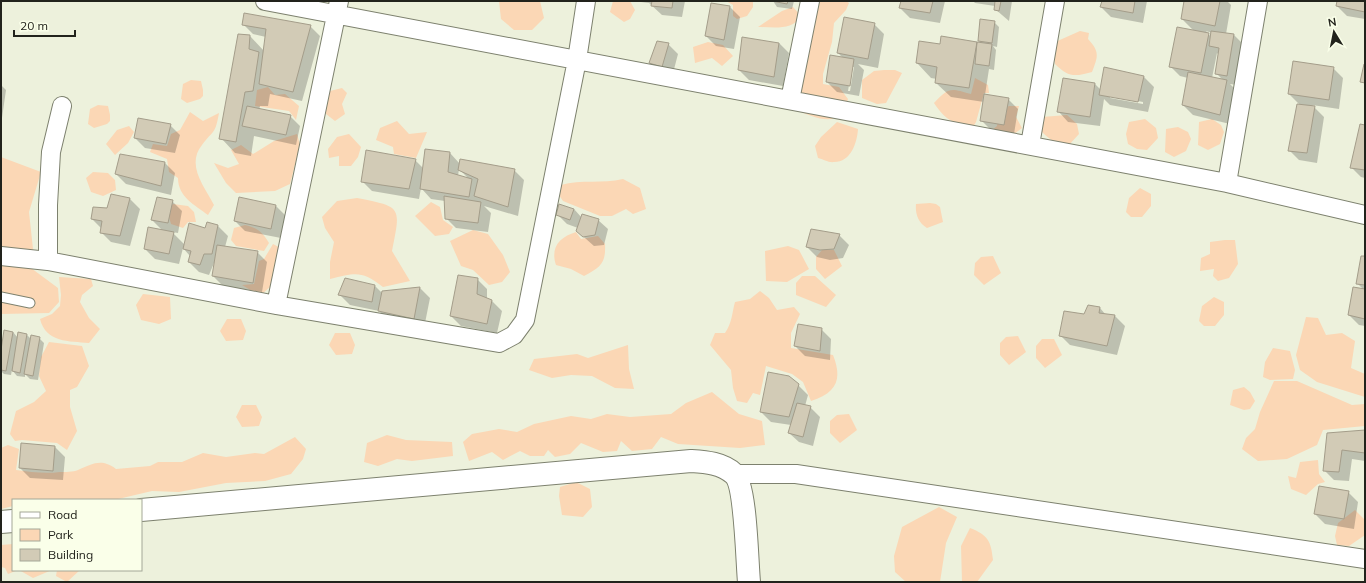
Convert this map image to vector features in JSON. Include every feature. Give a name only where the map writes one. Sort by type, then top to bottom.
[{"type":"street","points":[[265,1],[338,8],[577,60],[1226,182],[1365,215]]},
{"type":"street","points":[[1,256],[48,261],[276,304],[500,343],[514,335],[525,320],[577,60],[586,1]]},
{"type":"street","points":[[790,100],[810,1]]},
{"type":"street","points":[[1030,145],[1055,1]]},
{"type":"street","points":[[1226,182],[1258,1]]},
{"type":"street","points":[[276,304],[338,8]]},
{"type":"street","points":[[48,261],[48,205],[51,152],[62,106]]},
{"type":"street","points":[[142,510],[691,461],[713,462],[734,474],[796,474],[1365,560]]},
{"type":"street","points":[[734,474],[741,492],[749,582]]},
{"type":"street","points":[[1,522],[12,521]]},
{"type":"lane","points":[[1,297],[30,303]]},
{"type":"green space","points":[[499,1],[540,1],[544,18],[532,30],[514,30],[501,19]]},
{"type":"green space","points":[[613,1],[630,1],[635,10],[630,19],[624,22],[610,12]]},
{"type":"green space","points":[[726,1],[753,1],[753,7],[747,16],[737,19],[733,16],[733,5]]},
{"type":"green space","points":[[820,1],[846,1],[849,3],[846,10],[834,23],[832,42],[823,74],[823,84],[839,87],[848,99],[842,114],[832,119],[820,118],[799,111],[802,71]]},
{"type":"green space","points":[[793,7],[801,16],[793,24],[782,27],[758,27],[782,11]]},
{"type":"green space","points":[[1080,31],[1089,33],[1088,39],[1095,47],[1097,58],[1092,72],[1072,75],[1068,74],[1055,64],[1053,43]]},
{"type":"green space","points":[[708,42],[723,45],[733,56],[722,66],[712,58],[695,63],[693,47]]},
{"type":"green space","points":[[895,70],[902,73],[886,103],[877,104],[862,98],[862,80],[874,71]]},
{"type":"green space","points":[[975,78],[988,85],[989,93],[984,93],[976,122],[973,127],[950,120],[942,114],[934,103],[943,94],[950,90],[971,94]]},
{"type":"green space","points":[[191,80],[201,81],[203,96],[200,99],[187,103],[181,99],[183,84]]},
{"type":"green space","points":[[268,87],[275,95],[285,94],[299,106],[296,120],[289,111],[255,106],[257,90]]},
{"type":"green space","points":[[342,88],[347,93],[342,104],[345,114],[335,121],[326,114],[326,99],[330,91]]},
{"type":"green space","points":[[98,105],[108,106],[110,121],[107,124],[94,128],[88,124],[90,109]]},
{"type":"green space","points":[[1009,106],[1019,106],[1016,117],[1022,128],[1014,134],[991,131],[997,126],[999,112]]},
{"type":"green space","points":[[190,112],[203,121],[219,113],[215,129],[202,145],[196,160],[198,175],[214,205],[208,215],[188,200],[184,195],[179,185],[178,178],[169,172],[167,159],[150,152],[153,144],[167,146],[171,134],[180,130]]},
{"type":"green space","points":[[1067,115],[1077,124],[1079,134],[1068,146],[1059,144],[1052,140],[1038,128],[1042,117]]},
{"type":"green space","points":[[1145,119],[1156,128],[1158,138],[1147,150],[1137,149],[1128,144],[1126,134],[1129,122]]},
{"type":"green space","points":[[1212,119],[1221,125],[1224,132],[1220,144],[1208,150],[1198,145],[1199,122]]},
{"type":"green space","points":[[397,121],[409,134],[427,132],[416,158],[394,154],[393,147],[376,140],[380,128]]},
{"type":"green space","points":[[837,122],[858,129],[852,151],[845,159],[840,161],[830,162],[818,158],[815,146],[821,137]]},
{"type":"green space","points":[[129,126],[134,132],[128,143],[115,155],[106,144],[117,130]]},
{"type":"green space","points":[[1178,127],[1188,132],[1191,139],[1186,151],[1174,157],[1165,152],[1166,129]]},
{"type":"green space","points":[[297,134],[300,145],[290,184],[275,191],[236,193],[226,183],[214,163],[228,168],[239,164],[231,150],[241,145],[253,154],[274,141]]},
{"type":"green space","points":[[349,134],[361,147],[358,157],[351,166],[339,166],[339,156],[329,158],[328,149],[337,137]]},
{"type":"green space","points":[[1,157],[41,172],[29,212],[33,249],[31,268],[58,288],[59,302],[49,313],[1,314]]},
{"type":"green space","points":[[93,172],[108,173],[115,180],[116,190],[103,196],[91,192],[86,178]]},
{"type":"green space","points":[[623,179],[640,188],[646,209],[633,214],[626,209],[612,216],[600,216],[563,201],[557,192],[561,185],[569,183]]},
{"type":"green space","points":[[1140,188],[1151,194],[1151,206],[1142,217],[1131,217],[1126,212],[1129,198]]},
{"type":"green space","points":[[357,198],[383,204],[395,211],[397,225],[392,251],[410,281],[383,287],[369,278],[358,274],[330,279],[330,262],[334,242],[325,228],[322,217],[337,201]]},
{"type":"green space","points":[[431,202],[440,207],[443,220],[453,227],[449,234],[435,236],[415,216]]},
{"type":"green space","points":[[173,204],[188,206],[194,212],[196,222],[188,222],[183,228],[171,224],[167,210]]},
{"type":"green space","points":[[916,204],[936,204],[940,207],[943,222],[927,228],[918,218]]},
{"type":"green space","points":[[245,225],[262,233],[269,243],[264,251],[236,246],[231,240],[234,228]]},
{"type":"green space","points":[[473,230],[488,234],[503,255],[510,272],[502,282],[489,285],[473,270],[461,266],[450,241]]},
{"type":"green space","points":[[576,232],[581,239],[598,236],[605,244],[605,256],[601,264],[595,270],[584,276],[571,269],[556,265],[554,259],[555,248],[561,240]]},
{"type":"green space","points":[[1235,240],[1238,264],[1229,278],[1218,281],[1213,276],[1214,269],[1200,271],[1201,258],[1210,254],[1210,242]]},
{"type":"green space","points":[[273,244],[286,251],[271,286],[260,296],[242,285],[254,284],[259,261],[264,259]]},
{"type":"green space","points":[[788,246],[799,250],[809,269],[787,282],[766,281],[765,251]]},
{"type":"green space","points":[[822,250],[834,250],[842,266],[825,279],[816,269],[816,257]]},
{"type":"green space","points":[[993,256],[1001,273],[984,285],[974,275],[975,263],[981,257]]},
{"type":"green space","points":[[802,276],[815,276],[836,295],[826,307],[796,295],[796,283]]},
{"type":"green space","points":[[59,277],[91,279],[93,286],[82,295],[80,302],[89,318],[100,329],[89,343],[66,341],[53,337],[47,333],[43,327],[40,319],[52,314],[60,306],[61,295]]},
{"type":"green space","points":[[760,291],[769,298],[777,310],[794,307],[800,314],[791,333],[791,348],[833,355],[836,364],[837,378],[832,390],[820,398],[811,401],[803,382],[792,374],[766,366],[760,395],[753,393],[747,403],[737,401],[733,388],[731,370],[710,345],[715,333],[725,333],[730,322],[735,302],[750,299]]},
{"type":"green space","points":[[143,294],[170,297],[171,319],[159,324],[141,320],[136,305]]},
{"type":"green space","points":[[1214,297],[1224,302],[1224,315],[1215,326],[1204,326],[1199,321],[1202,306]]},
{"type":"green space","points":[[1306,317],[1318,318],[1326,335],[1342,333],[1355,341],[1351,368],[1365,374],[1365,397],[1317,382],[1300,370],[1296,355]]},
{"type":"green space","points":[[227,319],[241,319],[246,331],[243,340],[226,341],[220,331]]},
{"type":"green space","points":[[335,333],[350,333],[355,345],[352,354],[336,355],[329,345]]},
{"type":"green space","points":[[1018,336],[1026,352],[1009,365],[1000,355],[1000,343],[1006,337]]},
{"type":"green space","points":[[1042,339],[1054,339],[1062,355],[1045,368],[1036,358],[1036,346]]},
{"type":"green space","points":[[49,342],[82,346],[89,366],[77,387],[70,390],[70,407],[77,431],[67,450],[57,443],[22,440],[15,441],[10,434],[16,411],[34,402],[46,391],[39,376],[41,357]]},
{"type":"green space","points":[[628,345],[629,369],[634,389],[615,388],[592,376],[571,375],[552,378],[529,370],[534,359],[577,354],[588,358]]},
{"type":"green space","points":[[1273,348],[1290,351],[1295,370],[1293,379],[1270,380],[1263,377],[1265,362]]},
{"type":"green space","points":[[1274,381],[1297,381],[1352,405],[1365,404],[1365,426],[1323,430],[1317,445],[1287,459],[1258,461],[1242,449],[1246,438],[1255,429],[1260,412]]},
{"type":"green space","points":[[1244,387],[1250,392],[1255,401],[1250,409],[1244,410],[1230,405],[1233,390]]},
{"type":"green space","points":[[712,392],[739,414],[762,421],[765,445],[740,448],[678,444],[661,437],[652,449],[632,451],[621,441],[617,451],[603,452],[581,443],[570,454],[555,457],[548,450],[544,456],[530,456],[520,451],[503,460],[492,452],[469,461],[463,442],[472,434],[499,429],[517,432],[534,424],[571,416],[591,419],[607,414],[630,417],[671,414],[686,403]]},
{"type":"green space","points":[[242,405],[256,405],[262,417],[259,426],[242,427],[236,417]]},
{"type":"green space","points":[[849,414],[857,430],[840,443],[830,433],[830,421],[837,415]]},
{"type":"green space","points":[[387,435],[406,440],[452,442],[453,456],[412,461],[397,459],[378,466],[364,462],[367,443]]},
{"type":"green space","points":[[295,437],[306,449],[303,459],[291,474],[265,481],[226,483],[179,492],[152,491],[118,499],[12,499],[12,506],[1,509],[1,448],[8,445],[19,449],[16,470],[49,473],[74,471],[97,463],[106,464],[116,469],[150,466],[158,462],[182,462],[203,453],[226,457],[255,453],[264,454]]},
{"type":"green space","points":[[1318,460],[1319,474],[1325,482],[1318,484],[1306,495],[1291,489],[1288,476],[1296,478],[1300,462]]},
{"type":"green space","points":[[576,482],[590,489],[592,507],[583,517],[562,515],[559,496],[560,487]]},
{"type":"green space","points":[[939,507],[957,517],[946,543],[940,582],[906,582],[895,572],[894,556],[902,527]]},
{"type":"green space","points":[[1355,510],[1365,520],[1365,535],[1349,546],[1337,545],[1335,536],[1338,523]]},
{"type":"green space","points":[[970,528],[981,533],[988,540],[990,543],[993,560],[977,582],[962,582],[961,546]]},
{"type":"green space","points":[[12,544],[12,571],[16,571],[8,574],[5,568],[1,567],[1,545]]},
{"type":"green space","points":[[21,571],[50,571],[33,578]]},
{"type":"green space","points":[[57,571],[79,571],[67,582],[56,576]]},
{"type":"building","points":[[652,1],[673,1],[672,8],[651,6]]},
{"type":"building","points":[[772,1],[788,1],[787,4]]},
{"type":"building","points":[[901,1],[933,1],[930,13],[899,8]]},
{"type":"building","points":[[995,1],[1001,1],[999,11],[994,10]]},
{"type":"building","points":[[1102,1],[1135,1],[1133,13],[1100,7]]},
{"type":"building","points":[[1184,1],[1220,1],[1215,26],[1181,19]]},
{"type":"building","points":[[1337,1],[1365,1],[1365,12],[1336,6]]},
{"type":"building","points":[[711,3],[730,6],[724,40],[705,36]]},
{"type":"building","points":[[244,13],[311,25],[293,92],[259,84],[266,29],[242,25]]},
{"type":"building","points":[[844,17],[875,23],[868,59],[837,53]]},
{"type":"building","points":[[980,19],[995,21],[992,43],[978,41]]},
{"type":"building","points":[[1177,27],[1209,33],[1201,73],[1169,67]]},
{"type":"building","points":[[1211,31],[1234,34],[1227,76],[1215,74],[1219,48],[1209,46]]},
{"type":"building","points":[[238,34],[250,35],[249,49],[259,52],[253,91],[245,92],[236,142],[219,139]]},
{"type":"building","points":[[941,36],[977,42],[969,88],[935,83],[937,67],[916,63],[919,41],[940,44]]},
{"type":"building","points":[[742,37],[779,43],[774,77],[738,70]]},
{"type":"building","points":[[657,41],[669,43],[662,67],[649,63]]},
{"type":"building","points":[[977,42],[992,44],[989,66],[975,64]]},
{"type":"building","points":[[830,55],[854,59],[850,86],[826,82]]},
{"type":"building","points":[[1293,61],[1334,67],[1329,100],[1288,94]]},
{"type":"building","points":[[1365,64],[1365,83],[1360,82]]},
{"type":"building","points":[[1104,67],[1144,76],[1138,102],[1099,95]]},
{"type":"building","points":[[1188,72],[1227,80],[1220,115],[1182,105]]},
{"type":"building","points":[[1063,78],[1095,83],[1090,117],[1057,112]]},
{"type":"building","points":[[984,94],[1009,98],[1004,125],[980,121]]},
{"type":"building","points":[[1297,104],[1315,106],[1307,153],[1288,151]]},
{"type":"building","points":[[247,106],[291,115],[286,135],[242,126]]},
{"type":"building","points":[[138,118],[171,124],[166,144],[134,138]]},
{"type":"building","points":[[1360,124],[1365,125],[1365,170],[1350,168]]},
{"type":"building","points":[[425,149],[450,152],[448,172],[472,179],[469,197],[420,189]]},
{"type":"building","points":[[366,150],[416,159],[409,189],[361,182]]},
{"type":"building","points":[[120,154],[165,162],[161,186],[115,174]]},
{"type":"building","points":[[460,159],[515,169],[508,207],[474,196],[478,179],[458,170]]},
{"type":"building","points":[[111,194],[130,198],[120,236],[100,233],[102,221],[91,219],[93,207],[107,208]]},
{"type":"building","points":[[444,196],[481,202],[478,223],[445,219]]},
{"type":"building","points":[[157,197],[173,200],[168,223],[151,220]]},
{"type":"building","points":[[239,197],[276,205],[271,229],[234,221]]},
{"type":"building","points":[[559,204],[574,209],[570,220],[556,215]]},
{"type":"building","points":[[582,214],[599,219],[595,235],[583,237],[576,231]]},
{"type":"building","points":[[207,222],[218,225],[212,254],[204,254],[200,265],[188,262],[191,251],[183,249],[189,223],[205,228]]},
{"type":"building","points":[[148,227],[174,232],[169,254],[144,249]]},
{"type":"building","points":[[811,229],[840,234],[834,249],[820,250],[806,247]]},
{"type":"building","points":[[217,245],[258,251],[253,283],[212,276]]},
{"type":"building","points":[[1361,256],[1365,256],[1365,285],[1356,284]]},
{"type":"building","points":[[458,275],[478,278],[477,294],[492,300],[487,324],[450,316]]},
{"type":"building","points":[[345,278],[375,285],[372,302],[338,295]]},
{"type":"building","points":[[420,287],[414,319],[378,311],[382,291]]},
{"type":"building","points":[[1353,287],[1365,289],[1365,319],[1348,315]]},
{"type":"building","points":[[1088,305],[1100,307],[1099,313],[1115,315],[1107,346],[1059,336],[1064,311],[1084,314]]},
{"type":"building","points":[[798,324],[822,328],[820,351],[794,346]]},
{"type":"building","points":[[4,330],[13,332],[6,371],[1,370],[1,350]]},
{"type":"building","points":[[18,332],[27,334],[20,373],[12,371]]},
{"type":"building","points":[[31,335],[40,337],[33,376],[24,374]]},
{"type":"building","points":[[768,372],[789,376],[799,384],[789,417],[760,412]]},
{"type":"building","points":[[797,403],[811,406],[803,437],[788,433]]},
{"type":"building","points":[[1365,430],[1365,453],[1342,450],[1339,472],[1323,471],[1327,433]]},
{"type":"building","points":[[21,443],[55,446],[53,471],[19,468]]},
{"type":"building","points":[[1319,486],[1349,491],[1344,519],[1314,514]]}]
